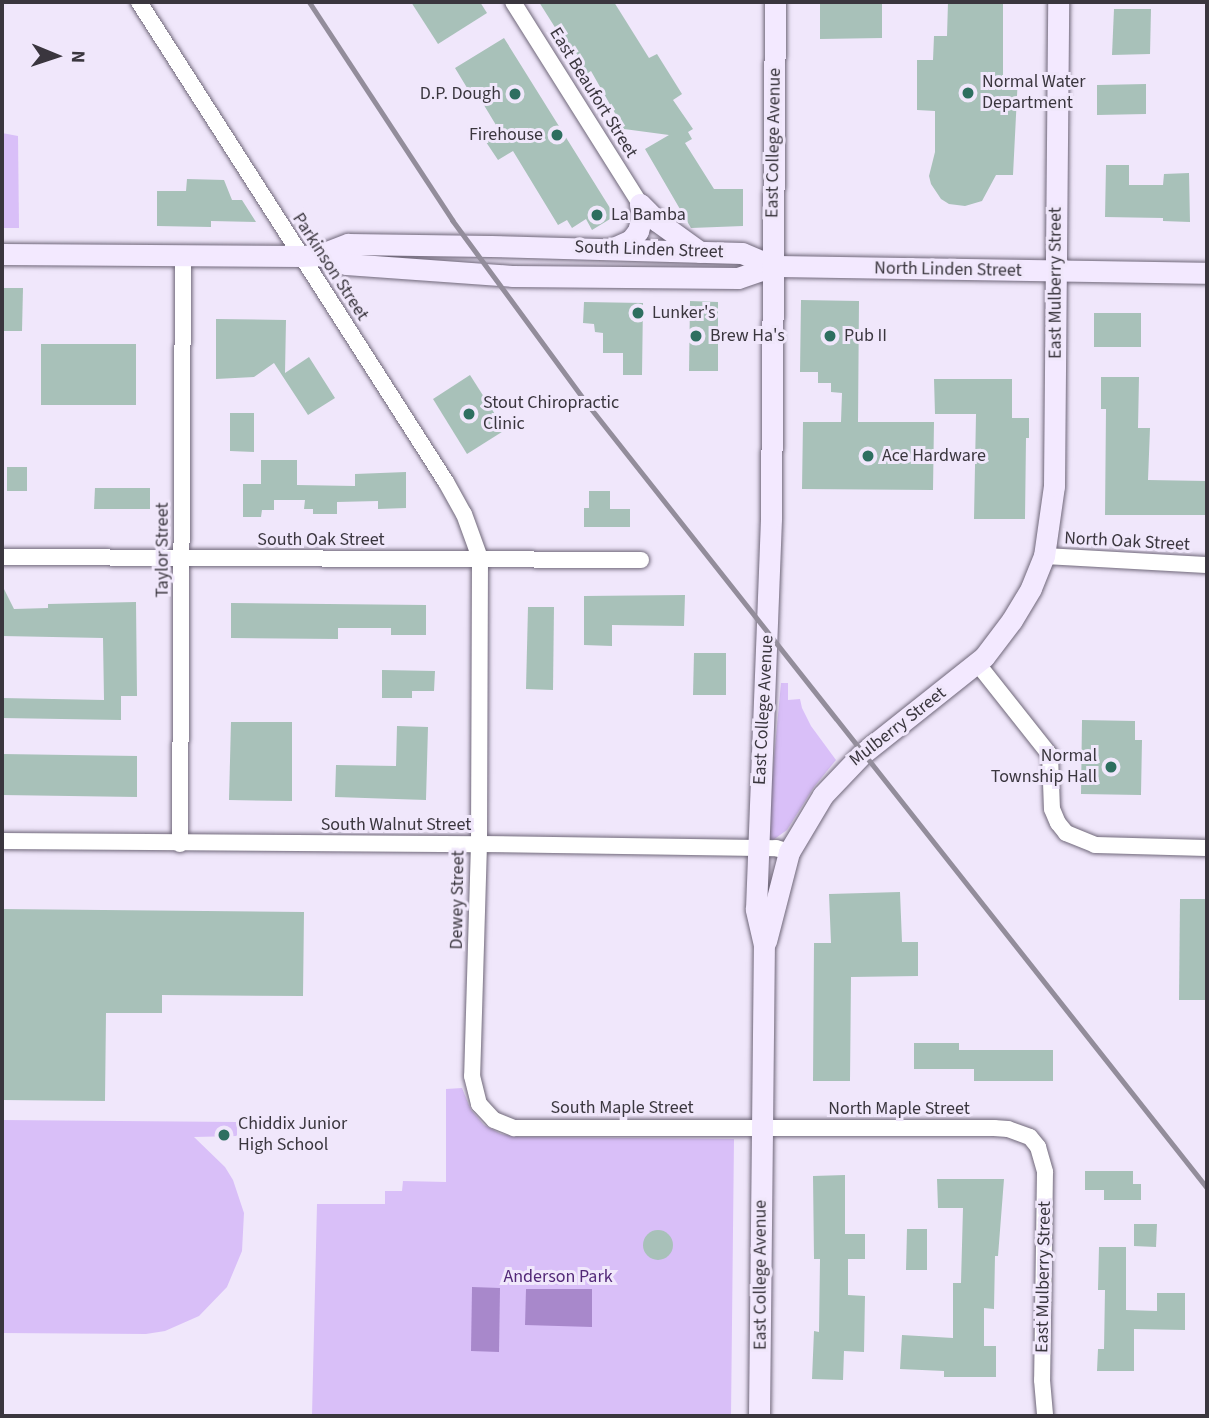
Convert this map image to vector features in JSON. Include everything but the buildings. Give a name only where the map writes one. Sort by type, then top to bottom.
[{"type":"main road","name":"East College Avenue","points":[[759,1416],[764,945],[756,909],[769,592],[775,2]]},
{"type":"main road","name":"East Mulberry Street","points":[[1042,559],[1052,520],[1054,486],[1058,2]]},
{"type":"main road","points":[[609,250],[631,240],[638,231],[642,216],[640,205]]},
{"type":"main road","points":[[640,205],[657,221],[700,252]]},
{"type":"main road","name":"South Linden Street","points":[[309,256],[348,244],[700,252],[742,253],[772,267]]},
{"type":"main road","name":"South Linden Street","points":[[2,254],[309,256],[346,264],[512,276],[738,278],[772,267]]},
{"type":"main road","name":"North Linden Street","points":[[772,267],[1207,273]]},
{"type":"main road","name":"Mulberry Street","points":[[764,945],[789,852],[823,795],[846,767],[977,663],[1012,620],[1042,559]]},
{"type":"street","name":"Parkinson Street","points":[[139,2],[309,256],[446,482],[464,514],[480,558]]},
{"type":"street","name":"East Beaufort Street","points":[[513,2],[640,205]]},
{"type":"street","name":"Taylor Street","points":[[180,844],[183,256]]},
{"type":"street","name":"South Oak Street","points":[[2,558],[640,560]]},
{"type":"street","name":"Dewey Street","points":[[480,558],[478,844],[472,1076],[479,1104],[486,1114]]},
{"type":"street","name":"North Oak Street","points":[[1042,559],[1207,565]]},
{"type":"street","points":[[977,663],[1046,749],[1052,771],[1052,809],[1058,823],[1073,838],[1096,845],[1121,848],[1207,848]]},
{"type":"street","name":"South Walnut Street","points":[[2,841],[776,848],[789,852]]},
{"type":"street","name":"South Maple Street","points":[[486,1114],[500,1124],[514,1128],[762,1126]]},
{"type":"street","name":"North Maple Street","points":[[762,1126],[1008,1129],[1032,1140]]},
{"type":"street","name":"East Mulberry Street","points":[[1032,1140],[1038,1147],[1045,1172],[1042,1380],[1045,1416]]},
{"type":"green space","points":[[2,133],[18,136],[19,228],[2,228]]},
{"type":"green space","points":[[781,683],[788,683],[788,700],[800,699],[811,726],[836,760],[814,787],[787,830],[773,840],[768,837]]},
{"type":"green space","name":"Anderson Park","points":[[462,1088],[471,1110],[484,1125],[501,1134],[516,1137],[734,1139],[731,1416],[312,1416],[317,1204],[385,1204],[385,1191],[402,1191],[403,1181],[446,1182],[446,1089]]},
{"type":"green space","points":[[2,1120],[237,1122],[237,1136],[194,1137],[225,1167],[233,1180],[244,1213],[242,1251],[227,1287],[199,1316],[165,1331],[146,1334],[2,1333]]},
{"type":"shaded area","points":[[472,1287],[500,1288],[499,1352],[471,1351]]},
{"type":"shaded area","points":[[526,1289],[592,1289],[592,1327],[525,1325]]},
{"type":"railway","points":[[309,2],[452,220],[584,400],[1207,1188]]},
{"type":"place","name":"Normal Water Department","points":[[968,93]]},
{"type":"place","name":"D.P. Dough","points":[[515,94]]},
{"type":"place","name":"Firehouse","points":[[557,135]]},
{"type":"place","name":"La Bamba","points":[[597,215]]},
{"type":"place","name":"Lunker's","points":[[638,313]]},
{"type":"place","name":"Brew Ha's","points":[[696,336]]},
{"type":"place","name":"Pub II","points":[[830,336]]},
{"type":"place","name":"Stout Chiropractic Clinic","points":[[469,414]]},
{"type":"place","name":"Ace Hardware","points":[[868,456]]},
{"type":"place","name":"Normal Township Hall","points":[[1111,767]]},
{"type":"place","name":"Chiddix Junior High School","points":[[224,1135]]}]
